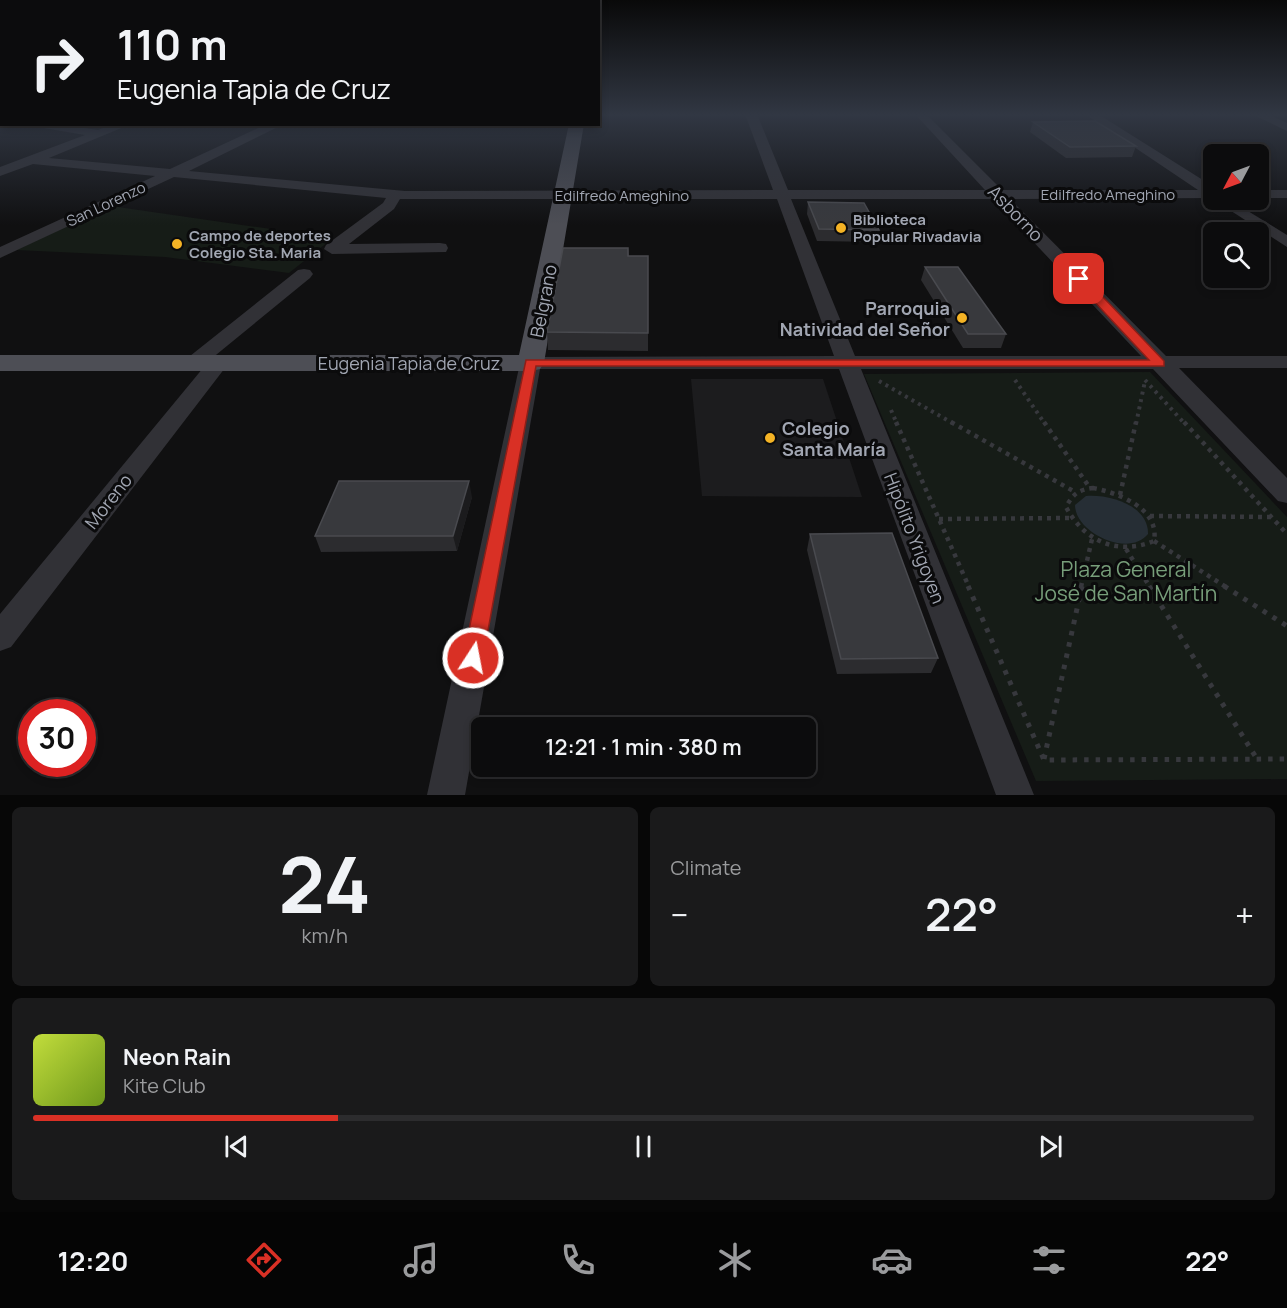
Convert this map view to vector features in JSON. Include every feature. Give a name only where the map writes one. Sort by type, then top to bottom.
[{"type":"main road","name":"Belgrano","points":[[531,363],[572,151]]},
{"type":"main road","name":"Eugenia Tapia de Cruz","points":[[0,363],[531,363]]},
{"type":"street","points":[[0,172],[56,151]]},
{"type":"street","name":"San Lorenzo","points":[[0,253],[219,151]]},
{"type":"street","name":"Hipólito Yrigoyen","points":[[765,151],[1016,795]]},
{"type":"street","name":"Asborno","points":[[956,151],[1287,494]]},
{"type":"street","points":[[1148,151],[1203,187]]},
{"type":"street","name":"Edilfredo Ameghino","points":[[32,160],[395,194],[1203,194]]},
{"type":"street","points":[[395,194],[389,206],[332,249],[440,248]]},
{"type":"street","points":[[1269,194],[1287,194]]},
{"type":"street","points":[[1237,210],[1287,242]]},
{"type":"street","name":"Moreno","points":[[0,637],[204,364],[304,274]]},
{"type":"street","name":"Eugenia Tapia de Cruz","points":[[531,363],[1287,362]]},
{"type":"street","name":"Belgrano","points":[[446,795],[531,363]]},
{"type":"path","points":[[1004,380],[1027,380]]},
{"type":"path","points":[[1015,380],[1090,488]]},
{"type":"path","points":[[1133,380],[1145,380],[1287,534]]},
{"type":"path","points":[[1120,495],[1145,380]]},
{"type":"path","points":[[879,381],[1075,492]]},
{"type":"path","points":[[879,381],[890,381]]},
{"type":"path","points":[[879,381],[883,392]]},
{"type":"path","points":[[888,402],[1044,760]]},
{"type":"path","points":[[1090,488],[1120,495],[1150,516],[1156,530],[1154,541],[1142,548],[1126,549],[1092,539],[1078,528],[1070,518],[1066,507],[1069,498],[1075,492],[1090,488]]},
{"type":"path","points":[[1150,516],[1272,517]]},
{"type":"path","points":[[939,519],[1070,518]]},
{"type":"path","points":[[1044,760],[1092,539]]},
{"type":"path","points":[[1154,541],[1287,626]]},
{"type":"path","points":[[1126,549],[1257,759]]},
{"type":"path","points":[[1044,760],[1287,759]]},
{"type":"shaded area","name":"Colegio Santa María","points":[[691,379],[823,379],[862,497],[702,496]]},
{"type":"shaded area","points":[[1086,496],[1106,497],[1135,509],[1147,524],[1148,534],[1139,541],[1129,544],[1117,543],[1093,533],[1077,515],[1075,505]]},
{"type":"green space","name":"Campo de deportes Colegio Sta. Maria","points":[[111,206],[333,238],[289,273],[165,257],[16,250]]},
{"type":"green space","name":"Plaza General José de San Martín","points":[[1150,372],[1287,517],[1287,779],[1036,781],[864,374]]},
{"type":"building","points":[[808,202],[864,203],[879,230],[819,229]]},
{"type":"building","points":[[563,248],[628,248],[628,256],[648,256],[648,333],[547,332]]},
{"type":"building","points":[[925,267],[958,267],[1006,334],[968,334]]},
{"type":"building","points":[[339,481],[469,481],[453,536],[315,536]]},
{"type":"building","points":[[892,533],[938,658],[841,659],[810,534]]},
{"type":"place","name":"Biblioteca Popular Rivadavia","points":[[841,228]]},
{"type":"place","name":"Campo de deportes Colegio Sta. Maria","points":[[177,244]]},
{"type":"place","name":"Parroquia Natividad del Señor","points":[[962,318]]},
{"type":"place","name":"Colegio Santa María","points":[[770,438]]},
{"type":"route","points":[[473,658],[531,363],[1160,363],[1079,279]]}]
